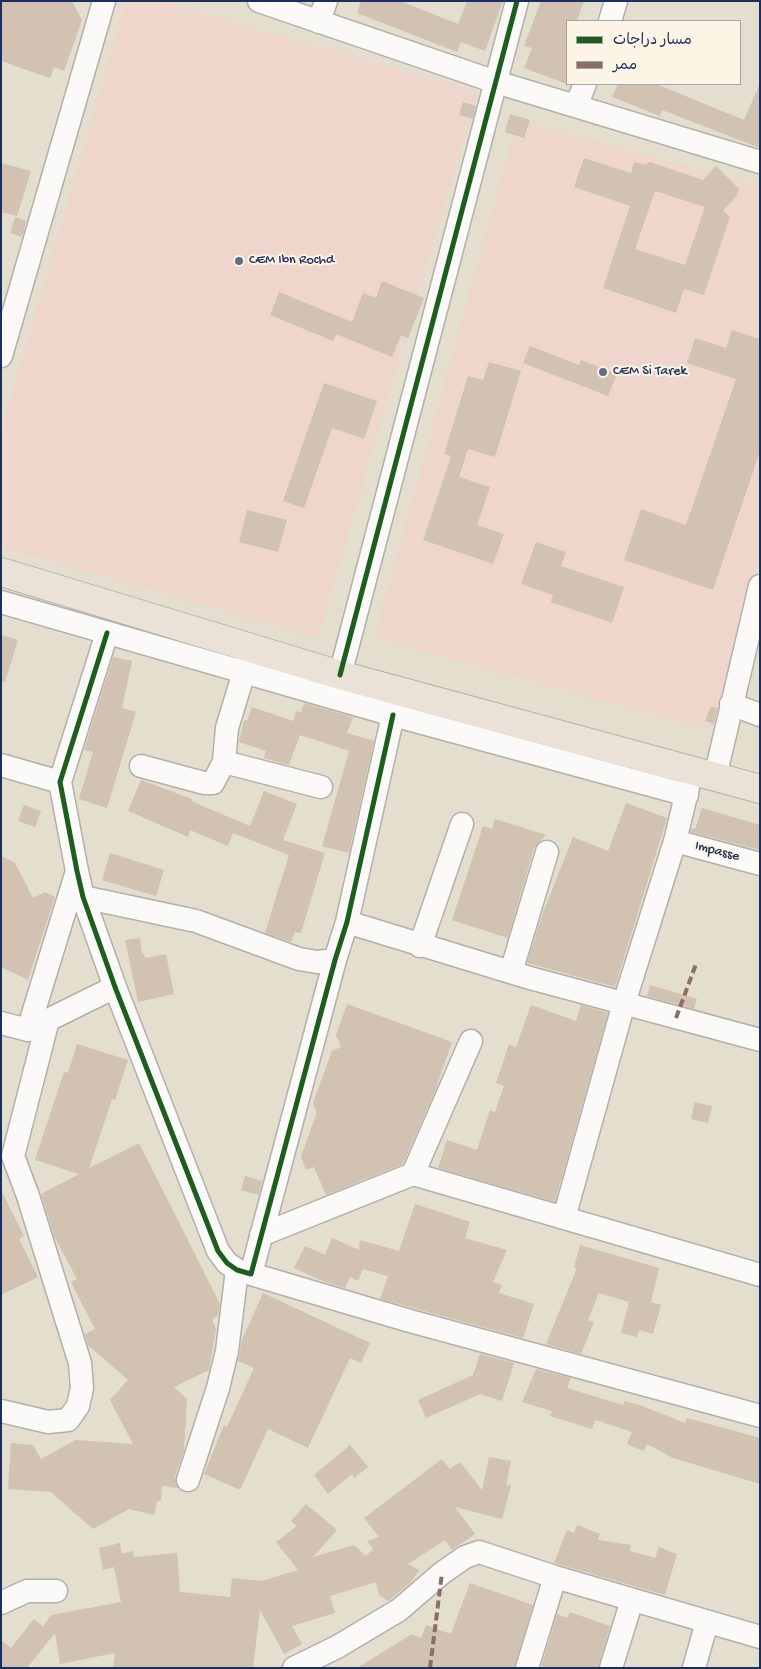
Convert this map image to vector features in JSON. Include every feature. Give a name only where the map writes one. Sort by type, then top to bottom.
[{"type":"main road","points":[[1,572],[247,660],[340,675],[698,781],[760,789]]},
{"type":"street","points":[[1,356],[6,322],[104,1]]},
{"type":"street","points":[[259,1],[322,11],[496,82],[760,162]]},
{"type":"street","points":[[340,675],[516,1]]},
{"type":"street","points":[[610,20],[616,1]]},
{"type":"street","points":[[576,106],[585,85]]},
{"type":"street","points":[[564,1218],[624,1003],[675,841],[731,704],[760,586]]},
{"type":"street","points":[[1,602],[107,633],[247,660],[392,715],[698,781]]},
{"type":"street","points":[[107,633],[60,782],[83,897],[115,987],[218,1251],[227,1263],[244,1272],[418,1324],[760,1416]]},
{"type":"street","points":[[141,766],[204,783],[213,783],[224,762],[228,728],[247,660]]},
{"type":"street","points":[[731,704],[760,715]]},
{"type":"street","points":[[188,1480],[218,1388],[244,1272],[260,1235],[347,922],[392,715]]},
{"type":"street","points":[[224,762],[321,787]]},
{"type":"street","points":[[1,765],[60,782]]},
{"type":"street","points":[[420,946],[462,824]]},
{"type":"street","name":"Impasse","points":[[675,841],[760,864]]},
{"type":"street","points":[[511,972],[547,852]]},
{"type":"street","points":[[28,1030],[77,871]]},
{"type":"street","points":[[83,897],[196,921],[300,959],[317,962],[335,960]]},
{"type":"street","points":[[347,922],[420,946],[760,1040]]},
{"type":"street","points":[[1,1023],[28,1030],[115,987]]},
{"type":"street","points":[[2,1412],[48,1422],[68,1420],[78,1406],[82,1388],[80,1364],[28,1196],[7,1159],[48,1020]]},
{"type":"street","points":[[413,1174],[471,1041]]},
{"type":"street","points":[[260,1235],[413,1174],[760,1275]]},
{"type":"street","points":[[294,1668],[337,1647],[399,1610],[442,1573],[466,1557],[479,1552],[555,1578],[760,1637]]},
{"type":"street","points":[[527,1668],[555,1578]]},
{"type":"street","points":[[1,1603],[27,1591],[56,1591]]},
{"type":"street","points":[[612,1668],[632,1600]]},
{"type":"street","points":[[694,1668],[707,1622]]},
{"type":"shaded area","name":"CEM Ibn Rochd","points":[[126,1],[160,1],[477,92],[318,638],[1,547],[1,431]]},
{"type":"shaded area","name":"CEM Si Tarek","points":[[517,120],[760,186],[760,558],[712,731],[374,638]]},
{"type":"building","points":[[1,1],[72,1],[82,20],[64,71],[54,67],[50,78],[1,61]]},
{"type":"building","points":[[361,1],[400,1],[458,24],[467,1],[503,1],[485,51],[461,42],[457,52],[357,13]]},
{"type":"building","points":[[541,1],[584,1],[577,20],[566,20],[566,84],[524,68],[532,48],[524,46]]},
{"type":"building","points":[[760,83],[760,148],[662,110],[660,116],[612,97],[618,85],[658,85],[744,120]]},
{"type":"building","points":[[463,102],[476,106],[473,119],[459,115]]},
{"type":"building","points":[[510,114],[530,120],[524,138],[505,132]]},
{"type":"building","points":[[584,158],[631,173],[634,162],[646,165],[650,162],[703,180],[716,166],[739,189],[737,195],[723,211],[730,217],[704,295],[684,289],[676,313],[603,288],[630,206],[574,187]],"holes":[[[655,191],[705,207],[685,265],[635,249]]]},
{"type":"building","points":[[1,163],[31,171],[17,216],[1,212]]},
{"type":"building","points":[[15,217],[26,221],[22,237],[10,233]]},
{"type":"building","points":[[382,281],[424,298],[408,338],[401,335],[392,357],[336,334],[333,341],[270,315],[279,292],[352,322],[363,293],[376,298]]},
{"type":"building","points":[[732,330],[760,339],[760,451],[713,590],[624,560],[641,509],[686,525],[736,379],[687,363],[695,338],[726,348]]},
{"type":"building","points":[[530,346],[579,365],[581,360],[617,374],[608,396],[523,363]]},
{"type":"building","points":[[489,362],[521,371],[495,457],[468,449],[459,477],[490,487],[477,525],[504,534],[493,564],[423,540],[451,456],[444,454],[468,376],[483,380]]},
{"type":"building","points":[[324,383],[377,401],[364,439],[332,428],[304,508],[283,501]]},
{"type":"building","points":[[247,510],[287,520],[278,552],[239,542]]},
{"type":"building","points":[[536,542],[566,552],[561,566],[624,587],[612,623],[551,602],[553,595],[521,584]]},
{"type":"building","points":[[1,635],[18,640],[5,682],[1,682]]},
{"type":"building","points":[[113,657],[132,661],[122,708],[136,712],[107,808],[79,799],[93,752],[84,750]]},
{"type":"building","points":[[304,703],[353,717],[347,733],[374,741],[349,853],[322,846],[349,751],[300,735],[289,765],[264,758],[266,751],[239,742],[244,720],[247,721],[252,707],[293,721],[296,711],[301,713]]},
{"type":"building","points":[[711,706],[718,708],[714,724],[705,721]]},
{"type":"building","points":[[141,780],[192,799],[191,801],[250,826],[264,791],[297,804],[283,840],[325,853],[301,933],[295,932],[291,942],[265,933],[289,855],[233,833],[228,846],[190,830],[188,837],[128,811]]},
{"type":"building","points":[[626,803],[667,818],[615,987],[527,963],[541,918],[573,837],[608,851]]},
{"type":"building","points":[[24,805],[41,811],[35,827],[18,821]]},
{"type":"building","points":[[702,808],[760,825],[760,850],[691,832],[692,828],[695,829]]},
{"type":"building","points":[[495,819],[546,835],[534,848],[508,938],[452,920],[483,826],[492,829]]},
{"type":"building","points":[[110,853],[164,870],[156,896],[102,880]]},
{"type":"building","points":[[1,856],[15,863],[33,898],[45,892],[55,897],[28,980],[1,967]]},
{"type":"building","points":[[140,938],[142,954],[144,954],[145,958],[166,954],[174,994],[138,1002],[125,940]]},
{"type":"building","points":[[650,985],[697,999],[694,1009],[647,996]]},
{"type":"building","points":[[347,1004],[452,1042],[435,1091],[403,1164],[326,1195],[314,1167],[306,1170],[301,1157],[317,1112],[313,1103],[332,1051],[341,1047],[336,1035]]},
{"type":"building","points":[[531,1005],[576,1021],[581,1005],[608,1013],[555,1202],[438,1168],[447,1140],[477,1150],[490,1110],[495,1112],[504,1086],[496,1083],[509,1044],[516,1047]]},
{"type":"building","points":[[77,1044],[128,1060],[115,1100],[112,1099],[89,1168],[139,1143],[220,1304],[218,1316],[212,1319],[216,1329],[209,1370],[174,1387],[187,1399],[184,1451],[175,1476],[178,1488],[162,1486],[161,1501],[157,1501],[154,1515],[129,1509],[93,1529],[51,1492],[8,1489],[11,1443],[33,1445],[41,1459],[76,1440],[133,1444],[110,1400],[128,1380],[88,1345],[85,1334],[95,1329],[71,1282],[77,1279],[54,1236],[41,1194],[79,1174],[35,1160],[64,1072],[68,1073]]},
{"type":"building","points":[[695,1102],[712,1106],[708,1123],[691,1119]]},
{"type":"building","points":[[245,1176],[262,1181],[259,1195],[241,1190]]},
{"type":"building","points":[[1,1190],[24,1236],[19,1239],[38,1277],[1,1295]]},
{"type":"building","points":[[415,1204],[470,1222],[465,1238],[507,1250],[493,1282],[502,1285],[499,1293],[534,1304],[523,1338],[380,1299],[388,1276],[363,1269],[358,1281],[350,1277],[345,1288],[325,1282],[294,1268],[305,1246],[325,1255],[332,1238],[359,1250],[360,1240],[399,1251]]},
{"type":"building","points":[[580,1245],[659,1268],[651,1302],[661,1305],[653,1334],[639,1330],[637,1337],[621,1333],[629,1302],[599,1293],[588,1320],[594,1322],[581,1354],[546,1344],[577,1268],[574,1267]]},
{"type":"building","points":[[263,1293],[370,1343],[361,1363],[350,1358],[308,1448],[268,1429],[240,1490],[204,1474],[224,1425],[227,1427],[254,1368],[238,1361],[242,1340]]},
{"type":"building","points":[[480,1354],[514,1363],[502,1401],[480,1394],[426,1418],[418,1400],[473,1375]]},
{"type":"building","points":[[536,1369],[571,1378],[567,1388],[623,1405],[625,1401],[642,1406],[685,1423],[687,1418],[760,1438],[760,1484],[673,1458],[647,1444],[644,1451],[627,1444],[632,1432],[595,1420],[592,1429],[550,1416],[552,1411],[522,1402]]},
{"type":"building","points":[[350,1445],[368,1467],[354,1478],[352,1474],[328,1494],[314,1475]]},
{"type":"building","points":[[489,1457],[511,1461],[506,1485],[511,1486],[502,1519],[455,1507],[475,1534],[452,1550],[445,1540],[408,1564],[419,1570],[412,1581],[388,1601],[379,1595],[376,1582],[330,1596],[335,1613],[292,1626],[302,1644],[284,1654],[260,1610],[253,1668],[113,1668],[115,1653],[60,1664],[55,1633],[27,1668],[1,1668],[1,1640],[11,1648],[34,1619],[43,1627],[51,1615],[121,1602],[114,1567],[103,1570],[99,1548],[120,1543],[122,1554],[133,1551],[134,1557],[177,1553],[180,1592],[230,1597],[232,1578],[262,1581],[298,1570],[276,1542],[297,1526],[291,1521],[306,1504],[337,1530],[313,1557],[354,1545],[366,1556],[373,1549],[367,1541],[379,1537],[364,1518],[442,1459],[450,1469],[460,1462],[482,1490]]},
{"type":"building","points":[[577,1525],[600,1534],[598,1540],[631,1545],[630,1551],[655,1558],[659,1547],[677,1554],[665,1595],[554,1563],[567,1530],[574,1533]]},
{"type":"building","points":[[470,1583],[533,1605],[514,1668],[357,1668],[412,1634],[421,1638],[426,1625],[451,1634]]},
{"type":"building","points":[[570,1612],[610,1626],[598,1668],[541,1668],[557,1614],[567,1618]]},
{"type":"marked path","points":[[676,1018],[696,964]]},
{"type":"marked path","points":[[430,1668],[442,1573]]},
{"type":"cycle path","points":[[340,675],[517,1]]},
{"type":"cycle path","points":[[107,633],[60,782],[77,871],[83,897],[115,987],[218,1251],[227,1263],[237,1270],[251,1274],[335,960],[347,922],[393,715]]},
{"type":"place","name":"CEM Ibn Rochd","points":[[239,261]]},
{"type":"place","name":"CEM Si Tarek","points":[[603,372]]}]
